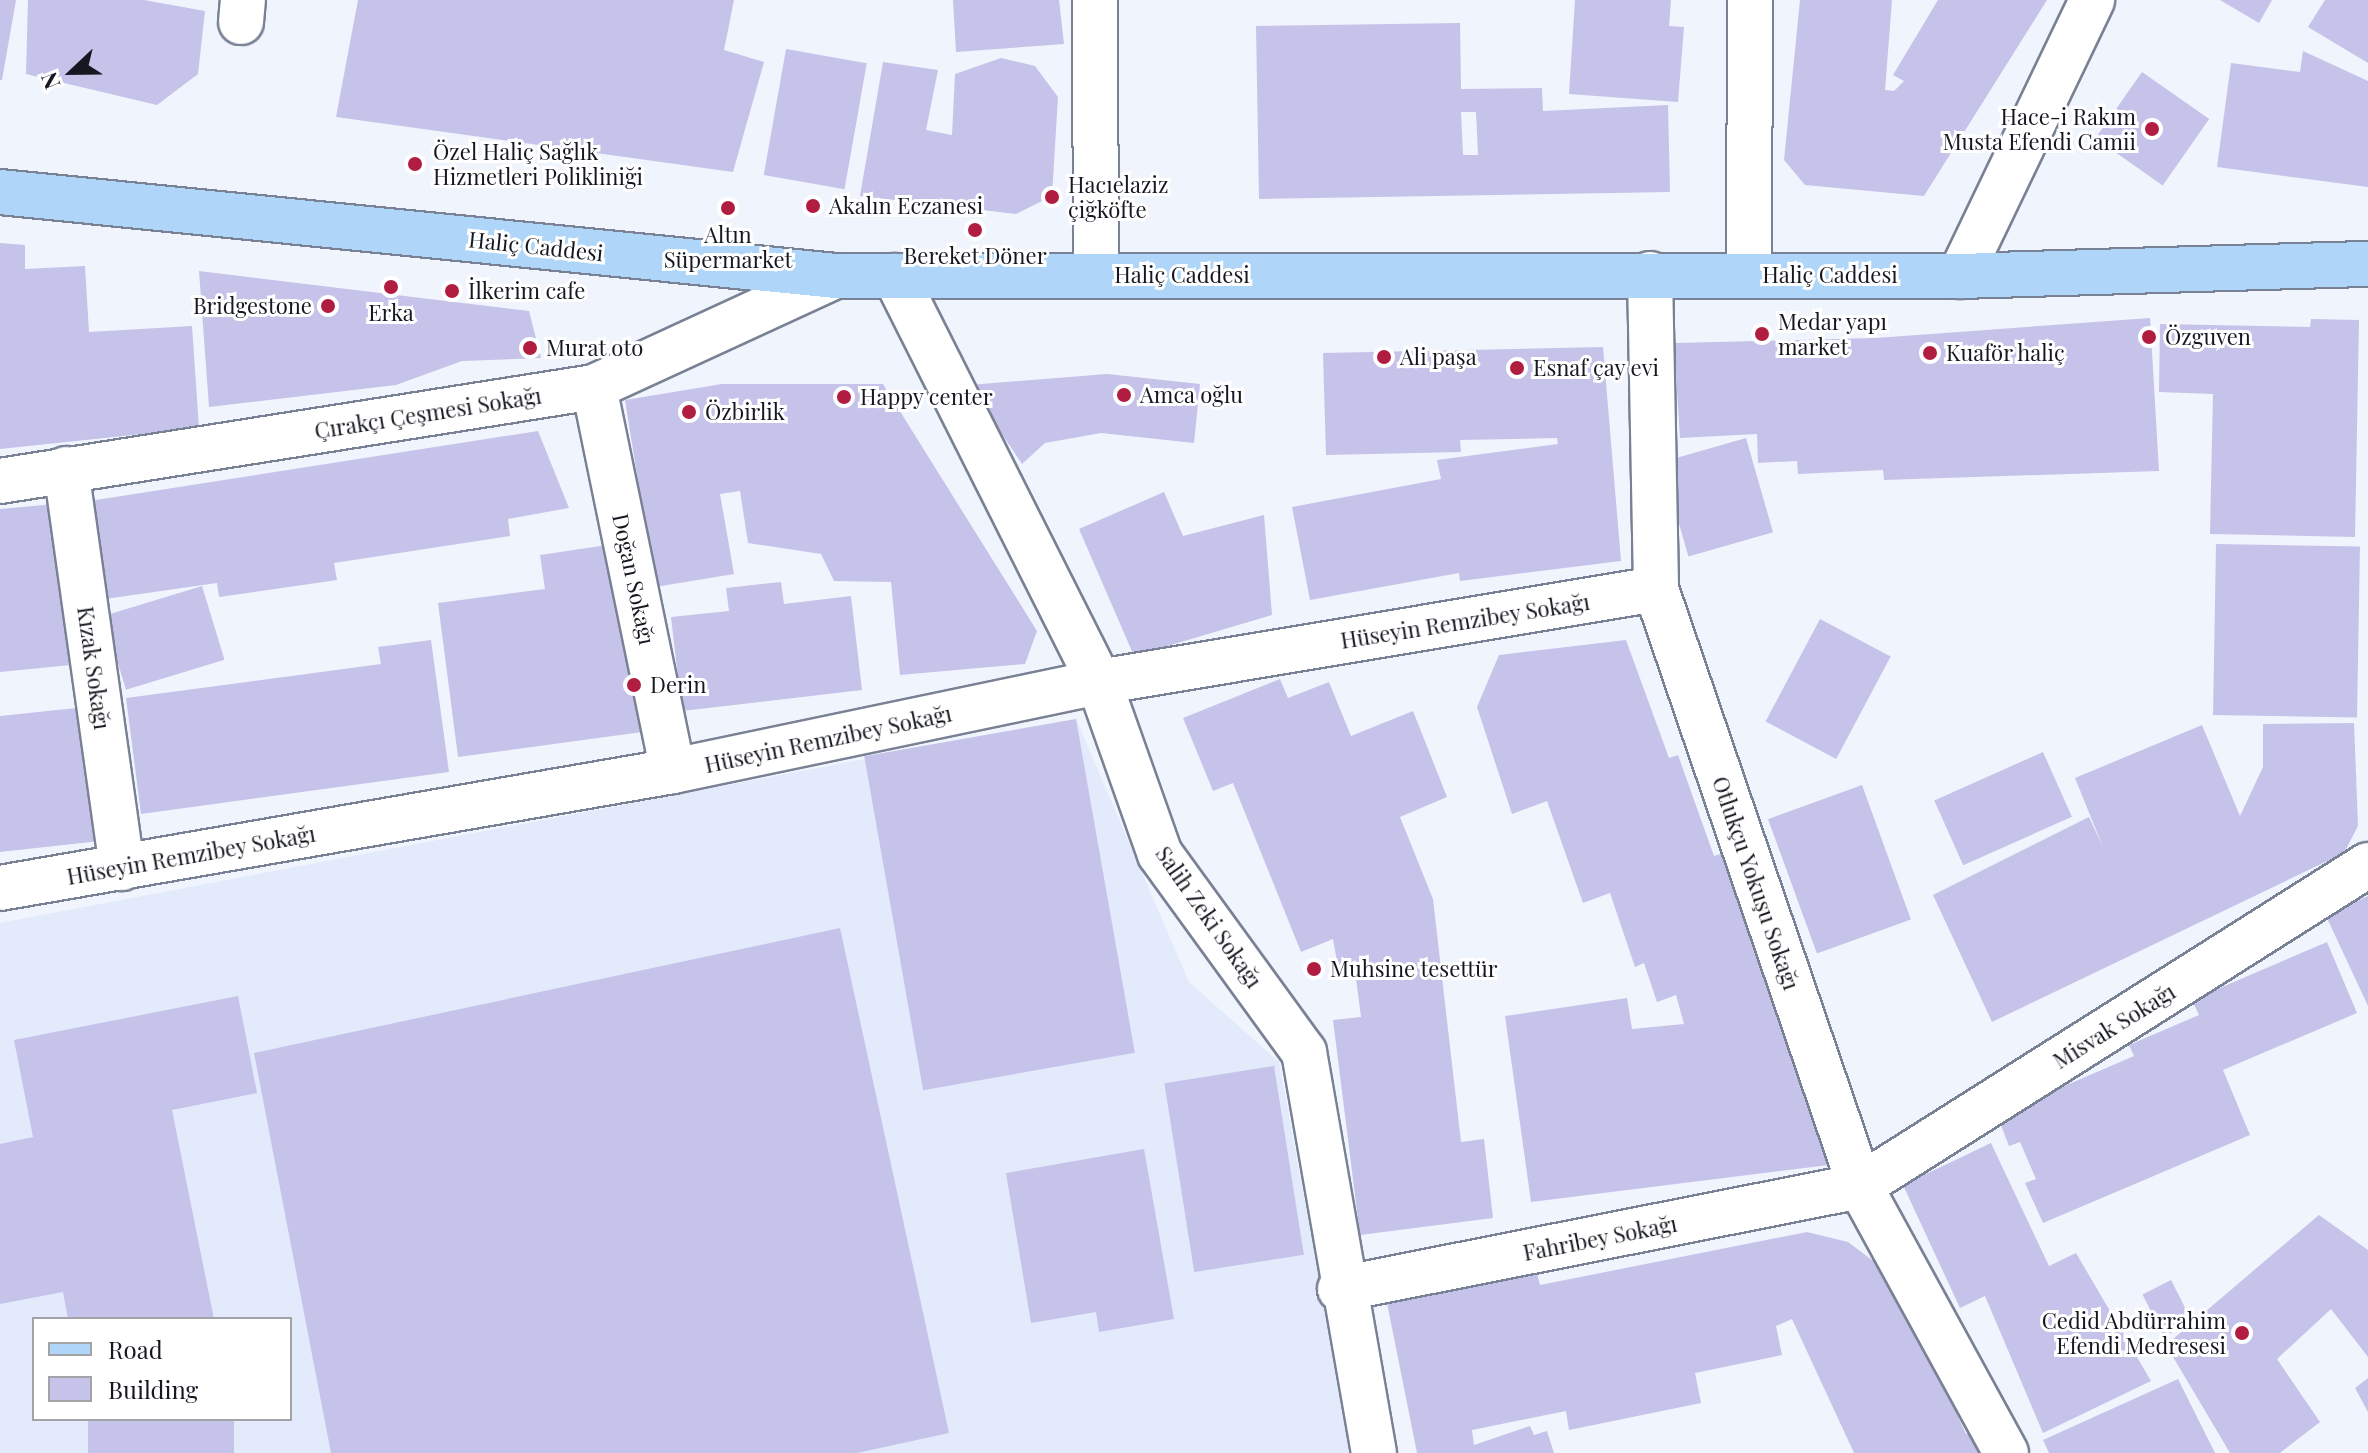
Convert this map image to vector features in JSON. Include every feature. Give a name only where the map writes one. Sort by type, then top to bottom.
[{"type":"main road","name":"Haliç Caddesi","points":[[0,192],[835,276],[1960,276],[2368,264]]},
{"type":"street","points":[[1095,0],[1096,275]]},
{"type":"street","points":[[1749,275],[1750,0]]},
{"type":"street","points":[[1960,276],[2092,0]]},
{"type":"street","name":"Otlukçu Yokuşu Sokağı","points":[[1650,274],[1656,589],[1860,1186],[2006,1453]]},
{"type":"street","name":"Çırakçı Çeşmesi Sokağı","points":[[0,481],[594,387],[835,276]]},
{"type":"street","name":"Salih Zeki Sokağı","points":[[895,276],[1099,682],[1160,854],[1304,1052],[1340,1289],[1374,1453]]},
{"type":"street","name":"Doğan Sokağı","points":[[594,387],[673,771]]},
{"type":"street","name":"Kızak Sokağı","points":[[66,469],[122,868]]},
{"type":"street","name":"Hüseyin Remzibey Sokağı","points":[[0,888],[673,771],[1099,682],[1656,589]]},
{"type":"street","name":"Misvak Sokağı","points":[[1860,1186],[2368,865]]},
{"type":"street","name":"Fahribey Sokağı","points":[[1340,1289],[1860,1186]]},
{"type":"shaded area","points":[[1076,719],[1189,982],[1279,1062],[1351,1453],[0,1453],[0,923]]},
{"type":"building","points":[[0,0],[16,0],[2,80],[0,80]]},
{"type":"building","points":[[28,0],[144,0],[205,11],[198,74],[157,105],[26,74]]},
{"type":"building","points":[[358,0],[734,0],[724,50],[764,62],[733,172],[336,117]]},
{"type":"building","points":[[953,0],[1059,0],[1064,44],[956,52]]},
{"type":"building","points":[[1575,0],[1671,0],[1669,26],[1684,27],[1678,102],[1569,94]]},
{"type":"building","points":[[1800,0],[1892,0],[1885,90],[1894,91],[1904,81],[1893,75],[1938,0],[2047,0],[1924,196],[1805,185],[1784,160]]},
{"type":"building","points":[[2220,0],[2272,0],[2259,23]]},
{"type":"building","points":[[2325,0],[2368,0],[2368,63],[2308,27]]},
{"type":"building","points":[[1460,23],[1461,89],[1542,88],[1543,111],[1668,105],[1670,192],[1259,199],[1256,26]],"holes":[[[1461,112],[1476,112],[1478,155],[1463,155]]]},
{"type":"building","points":[[786,49],[867,63],[845,189],[764,175]]},
{"type":"building","points":[[2303,51],[2368,81],[2368,187],[2217,167],[2231,63],[2300,72]]},
{"type":"building","points":[[1001,58],[1035,66],[1058,97],[1052,196],[1016,214],[860,196],[883,62],[938,70],[926,130],[952,135],[955,74]]},
{"type":"building","name":"Hace-i Rakım Musta Efendi Camii","points":[[2142,72],[2209,119],[2163,185],[2096,138]]},
{"type":"building","points":[[0,243],[25,245],[25,269],[85,266],[89,332],[192,326],[199,428],[0,449]]},
{"type":"building","points":[[199,271],[529,311],[541,358],[462,361],[396,385],[209,407]]},
{"type":"building","points":[[2150,318],[2159,471],[1884,480],[1883,470],[1798,474],[1797,461],[1758,463],[1757,434],[1680,438],[1674,343],[1876,338]]},
{"type":"building","points":[[2311,319],[2359,320],[2355,537],[2210,534],[2213,394],[2159,392],[2160,324],[2310,327]]},
{"type":"building","points":[[1603,347],[1621,561],[1460,581],[1459,573],[1310,600],[1292,507],[1441,479],[1437,460],[1558,444],[1557,438],[1460,440],[1461,452],[1326,455],[1323,353]]},
{"type":"building","points":[[1107,374],[1200,384],[1194,443],[1101,433],[1045,443],[1022,464],[969,385]]},
{"type":"building","points":[[722,384],[883,384],[1037,631],[1025,664],[900,675],[891,582],[834,581],[821,554],[748,543],[740,491],[720,494],[734,574],[655,587],[625,400]]},
{"type":"building","points":[[538,431],[569,508],[508,519],[510,536],[334,563],[337,580],[219,597],[217,583],[98,600],[83,502]]},
{"type":"building","points":[[1746,438],[1773,532],[1688,556],[1661,462]]},
{"type":"building","points":[[1164,492],[1183,536],[1264,515],[1272,615],[1134,656],[1079,529]]},
{"type":"building","points":[[55,504],[71,665],[0,672],[0,509]]},
{"type":"building","points":[[614,544],[642,732],[458,757],[438,603],[545,589],[540,555]]},
{"type":"building","points":[[2216,544],[2360,547],[2357,717],[2213,715]]},
{"type":"building","points":[[781,582],[784,604],[851,596],[862,690],[682,711],[671,617],[729,611],[726,588]]},
{"type":"building","points":[[202,586],[225,660],[126,690],[104,616]]},
{"type":"building","points":[[1820,619],[1891,657],[1836,759],[1766,721]]},
{"type":"building","points":[[431,640],[449,772],[141,814],[126,698],[381,664],[378,647]]},
{"type":"building","points":[[1626,640],[1669,758],[1678,755],[1714,856],[1724,853],[1829,1165],[1531,1202],[1505,1016],[1627,998],[1632,1029],[1684,1024],[1676,995],[1657,1002],[1644,963],[1635,967],[1610,893],[1583,903],[1547,801],[1512,814],[1477,707],[1499,655]]},
{"type":"building","points":[[1280,679],[1288,698],[1329,682],[1351,736],[1413,711],[1447,797],[1400,817],[1433,899],[1461,1142],[1484,1139],[1493,1218],[1360,1235],[1333,1020],[1361,1017],[1355,971],[1339,973],[1333,939],[1301,952],[1233,783],[1213,791],[1183,718]]},
{"type":"building","points":[[86,707],[100,841],[0,852],[0,716]]},
{"type":"building","points":[[1076,719],[1135,1053],[923,1090],[864,756]]},
{"type":"building","points":[[2354,723],[2358,826],[2344,853],[1992,1022],[1933,895],[2089,817],[2103,847],[2075,778],[2202,725],[2240,816],[2263,767],[2263,724]]},
{"type":"building","points":[[2043,752],[2072,817],[1963,865],[1934,800]]},
{"type":"building","points":[[1862,785],[1911,919],[1817,954],[1768,819]]},
{"type":"building","points":[[2368,896],[2368,1006],[2326,916]]},
{"type":"building","points":[[840,928],[949,1433],[857,1453],[331,1453],[254,1053]]},
{"type":"building","points":[[2327,942],[2357,1013],[2223,1070],[2250,1135],[2043,1223],[2025,1183],[2036,1179],[2020,1142],[2009,1146],[1997,1115],[2134,1056],[2129,1045],[2199,1015],[2192,1000]]},
{"type":"building","points":[[238,996],[257,1093],[172,1110],[214,1317],[68,1317],[63,1292],[0,1304],[0,1144],[33,1137],[14,1040]]},
{"type":"building","points":[[1274,1066],[1304,1255],[1194,1272],[1164,1083]]},
{"type":"building","points":[[1991,1143],[2049,1266],[2076,1253],[2151,1381],[2043,1433],[1985,1296],[1960,1308],[1903,1185]]},
{"type":"building","points":[[1144,1149],[1174,1319],[1099,1332],[1096,1312],[1031,1323],[1006,1173]]},
{"type":"building","name":"Cedid Abdürrahim Efendi Medresesi","points":[[2319,1215],[2368,1250],[2368,1357],[2331,1309],[2277,1359],[2320,1422],[2280,1453],[2230,1453],[2166,1345]]},
{"type":"building","points":[[1807,1232],[1848,1242],[1892,1275],[1966,1434],[1977,1430],[1988,1453],[1854,1453],[1792,1319],[1776,1326],[1782,1355],[1695,1373],[1701,1403],[1569,1430],[1566,1411],[1472,1430],[1474,1445],[1530,1426],[1534,1435],[1547,1431],[1554,1453],[1417,1453],[1385,1293],[1537,1274],[1540,1285]]},
{"type":"building","points":[[2171,1280],[2192,1322],[2164,1336],[2142,1295]]},
{"type":"building","points":[[2368,1378],[2368,1412],[2355,1388]]},
{"type":"building","points":[[2178,1379],[2215,1453],[2049,1453],[2043,1440]]},
{"type":"building","points":[[88,1421],[234,1421],[234,1453],[88,1453]]},
{"type":"place","name":"Hace-i Rakım Musta Efendi Camii","points":[[2152,129]]},
{"type":"place","name":"Özel Haliç Sağlık Hizmetleri Polikliniği","points":[[415,164]]},
{"type":"place","name":"Hacıelaziz çiğköfte","points":[[1052,197]]},
{"type":"place","name":"Akalın Eczanesi","points":[[813,206]]},
{"type":"place","name":"Altın Süpermarket","points":[[728,208]]},
{"type":"place","name":"Bereket Döner","points":[[975,230]]},
{"type":"place","name":"Erka","points":[[391,287]]},
{"type":"place","name":"İlkerim cafe","points":[[452,291]]},
{"type":"place","name":"Bridgestone","points":[[328,306]]},
{"type":"place","name":"Medar yapı market","points":[[1762,334]]},
{"type":"place","name":"Özguven","points":[[2149,337]]},
{"type":"place","name":"Murat oto","points":[[530,348]]},
{"type":"place","name":"Kuaför haliç","points":[[1930,353]]},
{"type":"place","name":"Ali paşa","points":[[1384,357]]},
{"type":"place","name":"Esnaf çay evi","points":[[1517,368]]},
{"type":"place","name":"Amca oğlu","points":[[1124,395]]},
{"type":"place","name":"Happy center","points":[[844,397]]},
{"type":"place","name":"Özbirlik","points":[[689,412]]},
{"type":"place","name":"Derin","points":[[634,685]]},
{"type":"place","name":"Muhsine tesettür","points":[[1314,969]]},
{"type":"place","name":"Cedid Abdürrahim Efendi Medresesi","points":[[2242,1333]]}]
